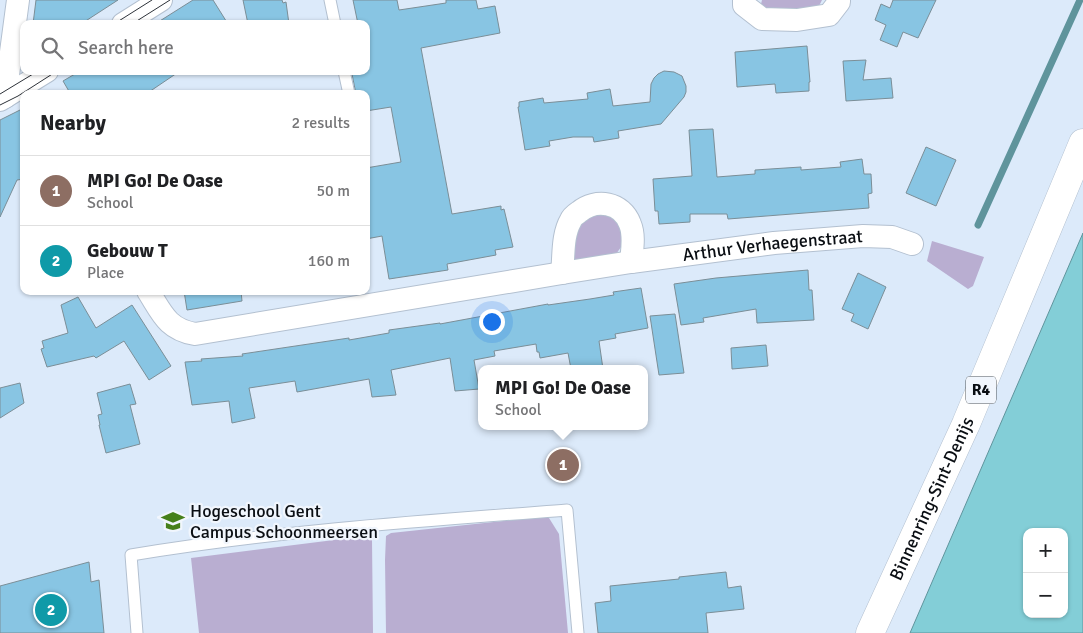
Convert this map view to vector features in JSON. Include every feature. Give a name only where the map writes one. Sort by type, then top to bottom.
[{"type":"highway","name":"Binnenring-Sint-Denijs","points":[[870,633],[966,424],[1083,143]]},
{"type":"street","points":[[3,98],[18,0]]},
{"type":"street","points":[[129,20],[161,0]]},
{"type":"street","points":[[744,0],[744,5],[762,19],[798,20],[829,16],[839,0]]},
{"type":"street","points":[[22,90],[40,82]]},
{"type":"street","points":[[3,98],[20,91]]},
{"type":"street","points":[[562,273],[566,235],[571,218],[593,204],[604,203],[615,207],[624,214],[630,224],[633,235],[631,262]]},
{"type":"street","name":"Arthur Verhaegenstraat","points":[[150,295],[164,317],[173,326],[184,332],[195,334],[631,262],[774,243],[863,236],[892,237],[912,244]]},
{"type":"lane","points":[[330,0],[334,20]]},
{"type":"lane","points":[[345,75],[347,90]]},
{"type":"lane","points":[[137,633],[131,555],[184,546],[380,524],[567,510],[578,633]]},
{"type":"shaded area","points":[[762,0],[822,0],[819,6],[798,9],[767,9],[761,4]]},
{"type":"shaded area","points":[[596,209],[621,222],[624,243],[616,254],[573,261],[576,220]]},
{"type":"shaded area","points":[[932,241],[984,257],[973,286],[968,289],[927,261]]},
{"type":"shaded area","points":[[531,518],[549,518],[559,534],[568,633],[386,633],[386,536],[391,533]]},
{"type":"shaded area","points":[[366,536],[372,540],[373,633],[199,633],[191,558]]},
{"type":"water","points":[[1083,233],[1083,633],[910,633]]},
{"type":"building","points":[[36,0],[118,0],[87,20],[34,20]]},
{"type":"building","points":[[193,0],[213,0],[226,20],[161,20]]},
{"type":"building","points":[[243,0],[282,0],[283,3],[286,2],[288,20],[247,20]]},
{"type":"building","points":[[353,0],[397,0],[399,10],[446,3],[446,0],[476,0],[478,9],[495,6],[500,33],[421,48],[452,214],[501,206],[501,210],[504,209],[513,247],[495,250],[496,255],[447,264],[448,270],[389,279],[382,236],[370,238],[370,167],[401,162],[391,107],[370,110],[370,90],[355,90],[352,75],[370,75],[370,20],[357,20]]},
{"type":"building","points":[[893,0],[936,0],[918,38],[903,32],[897,47],[880,40],[886,25],[875,20],[881,4],[890,8]]},
{"type":"building","points":[[807,46],[809,91],[776,93],[775,84],[737,87],[735,52]]},
{"type":"building","points":[[866,60],[863,80],[891,78],[893,98],[846,101],[843,61]]},
{"type":"building","points":[[664,71],[674,72],[682,76],[686,92],[684,97],[661,124],[618,131],[619,138],[594,142],[593,137],[573,137],[549,141],[550,146],[525,150],[518,107],[519,102],[543,98],[544,103],[588,99],[587,93],[610,89],[613,106],[650,102],[651,84],[658,74]]},
{"type":"building","points":[[73,75],[174,75],[152,90],[68,90],[63,81]]},
{"type":"building","points":[[20,110],[20,180],[17,180],[0,217],[0,120]]},
{"type":"building","points":[[713,129],[717,177],[755,174],[755,170],[801,167],[801,170],[841,167],[840,162],[862,159],[864,174],[871,174],[872,193],[868,194],[869,208],[728,219],[727,214],[690,214],[690,222],[659,224],[658,211],[655,211],[653,179],[692,176],[689,130]]},
{"type":"building","points":[[926,147],[956,160],[936,206],[906,193]]},
{"type":"building","points":[[808,270],[809,290],[812,290],[814,320],[757,323],[756,309],[703,318],[704,322],[681,325],[674,284],[716,278]]},
{"type":"building","points":[[858,273],[886,287],[868,329],[851,321],[854,314],[842,309]]},
{"type":"building","points":[[641,288],[648,328],[615,334],[616,338],[599,341],[602,365],[570,365],[568,353],[540,358],[536,344],[494,351],[495,356],[474,360],[478,389],[455,391],[450,358],[391,370],[396,395],[372,397],[369,379],[297,392],[295,381],[249,388],[255,418],[232,423],[229,401],[192,405],[185,362],[243,356],[242,354],[349,338],[349,340],[389,333],[389,330],[440,324],[548,304],[614,295],[613,292]]},
{"type":"building","points":[[185,295],[241,295],[242,301],[187,310]]},
{"type":"building","points":[[78,297],[96,328],[132,305],[171,366],[149,380],[124,341],[96,358],[94,356],[47,367],[41,349],[44,348],[42,341],[68,333],[61,305]]},
{"type":"building","points":[[675,314],[684,373],[659,375],[650,316]]},
{"type":"building","points":[[766,345],[768,366],[732,369],[731,348]]},
{"type":"building","points":[[20,383],[24,403],[0,418],[0,388]]},
{"type":"building","points":[[130,384],[136,404],[130,405],[140,444],[106,453],[99,425],[98,415],[102,414],[97,393]]},
{"type":"building","points":[[89,562],[91,582],[99,580],[104,633],[0,633],[0,586]]},
{"type":"building","points":[[726,572],[728,588],[741,586],[744,609],[706,613],[708,633],[598,633],[595,603],[611,601],[610,586]]},
{"type":"waterway","points":[[978,225],[1080,0]]},
{"type":"tram line","points":[[120,20],[152,0]]},
{"type":"tram line","points":[[138,20],[170,0]]},
{"type":"tram line","points":[[0,94],[31,75]]},
{"type":"tram line","points":[[27,90],[51,75]]},
{"type":"tram line","points":[[0,105],[20,95]]},
{"type":"place","name":"MPI Go! De Oase","points":[[563,465]]},
{"type":"place","name":"Hogeschool Gent Campus Schoonmeersen","points":[[173,521]]},
{"type":"place","name":"Gebouw T","points":[[51,610]]}]
